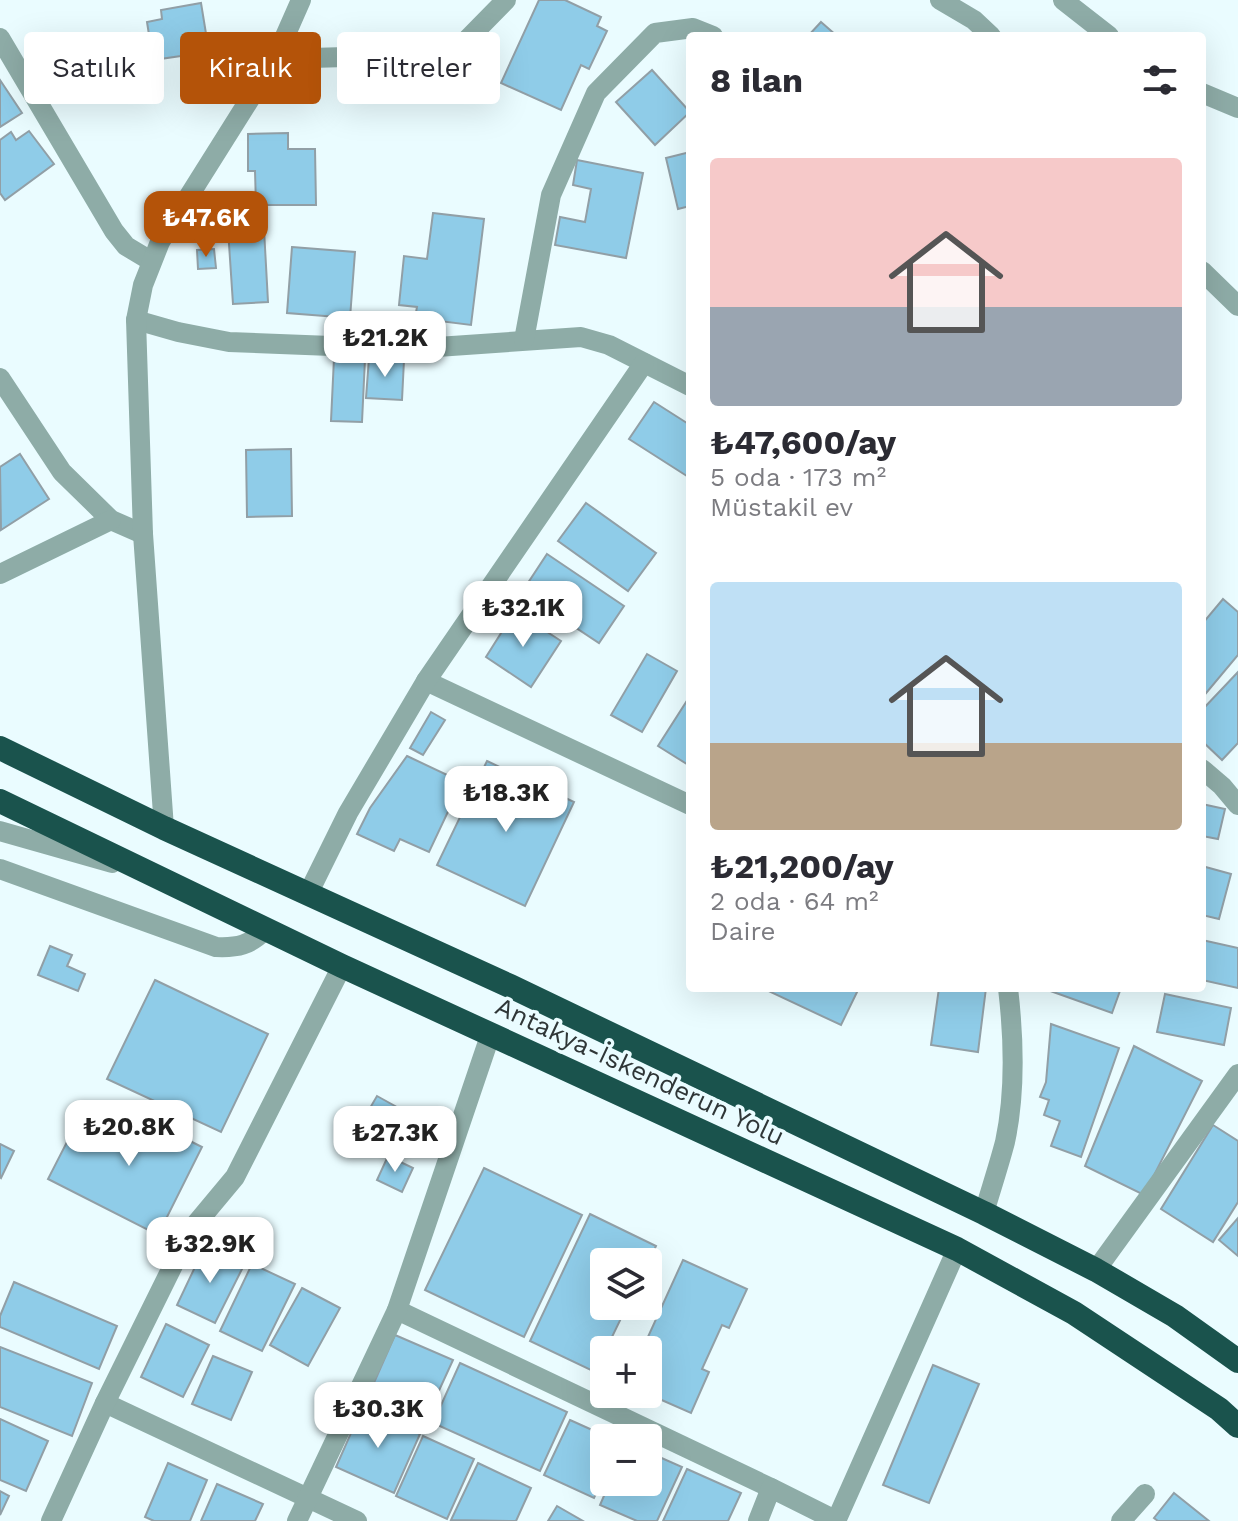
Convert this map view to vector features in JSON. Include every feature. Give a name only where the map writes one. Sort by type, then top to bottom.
[{"type":"highway","name":"Antakya-İskenderun Yolu","points":[[0,748],[164,828],[510,986],[984,1213],[1096,1270],[1175,1316],[1238,1361]]},
{"type":"highway","name":"Antakya-İskenderun Yolu","points":[[0,801],[265,930],[957,1249],[1074,1313],[1219,1409],[1238,1426]]},
{"type":"street","points":[[287,32],[301,0]]},
{"type":"street","points":[[321,58],[453,54],[506,0]]},
{"type":"street","points":[[940,0],[974,20],[987,32]]},
{"type":"street","points":[[1063,0],[1104,32]]},
{"type":"street","points":[[524,340],[551,195],[596,93],[655,33],[693,28],[703,32]]},
{"type":"street","points":[[0,38],[114,231],[126,246],[151,261]]},
{"type":"street","points":[[1206,95],[1238,108]]},
{"type":"street","points":[[164,828],[143,534],[136,320],[151,261],[175,216],[246,104]]},
{"type":"street","points":[[1206,275],[1238,306]]},
{"type":"street","points":[[136,320],[229,342],[408,349],[568,337],[595,340],[686,384]]},
{"type":"street","points":[[308,894],[348,813],[426,681],[644,363]]},
{"type":"street","points":[[0,378],[62,472],[111,520],[143,534]]},
{"type":"street","points":[[0,574],[111,520]]},
{"type":"street","points":[[426,681],[686,803]]},
{"type":"street","points":[[1206,772],[1238,805]]},
{"type":"street","points":[[0,831],[146,873]]},
{"type":"street","points":[[0,869],[216,947],[244,946],[265,930]]},
{"type":"street","points":[[51,1521],[190,1231],[235,1177],[342,966]]},
{"type":"street","points":[[984,1213],[1010,1108],[1013,1041],[1008,992]]},
{"type":"street","points":[[297,1521],[397,1310],[491,1033]]},
{"type":"street","points":[[1096,1270],[1238,1074]]},
{"type":"street","points":[[397,1310],[837,1521],[957,1249]]},
{"type":"street","points":[[105,1403],[357,1521]]},
{"type":"street","points":[[758,1521],[771,1488]]},
{"type":"street","points":[[1121,1521],[1145,1494]]},
{"type":"building","points":[[539,0],[565,0],[601,17],[597,26],[607,31],[589,69],[581,65],[561,110],[501,83]]},
{"type":"building","points":[[201,3],[206,32],[180,32],[180,56],[164,58],[164,32],[149,32],[147,22],[162,19],[161,10]]},
{"type":"building","points":[[821,22],[832,32],[812,32]]},
{"type":"building","points":[[652,70],[686,108],[686,116],[655,145],[616,102]]},
{"type":"building","points":[[0,80],[22,113],[0,127]]},
{"type":"building","points":[[29,131],[54,164],[5,200],[0,193],[0,140],[11,132],[16,140]]},
{"type":"building","points":[[288,133],[288,149],[315,149],[316,205],[256,205],[255,171],[248,171],[248,134]]},
{"type":"building","points":[[686,153],[686,207],[678,209],[666,158]]},
{"type":"building","points":[[577,160],[643,173],[626,258],[555,245],[560,217],[585,222],[591,189],[573,185]]},
{"type":"building","points":[[263,211],[268,302],[233,304],[227,214]]},
{"type":"building","points":[[433,213],[484,219],[471,325],[415,318],[417,307],[399,305],[404,256],[427,259]]},
{"type":"building","points":[[292,247],[355,252],[350,318],[287,313]]},
{"type":"building","points":[[214,249],[216,268],[198,269],[197,250]]},
{"type":"building","points":[[334,358],[365,359],[362,422],[331,421]]},
{"type":"building","points":[[369,358],[404,360],[402,400],[366,398]]},
{"type":"building","points":[[654,402],[686,422],[686,475],[629,439]]},
{"type":"building","points":[[291,449],[292,516],[247,517],[246,450]]},
{"type":"building","points":[[20,454],[49,499],[1,530],[0,467]]},
{"type":"building","points":[[586,503],[656,553],[628,591],[558,541]]},
{"type":"building","points":[[547,554],[624,606],[599,643],[522,592]]},
{"type":"building","points":[[1223,599],[1238,612],[1238,655],[1206,693],[1206,619]]},
{"type":"building","points":[[515,611],[561,641],[531,687],[486,657]]},
{"type":"building","points":[[647,654],[677,671],[642,732],[611,715]]},
{"type":"building","points":[[1238,672],[1238,743],[1222,760],[1206,745],[1206,706]]},
{"type":"building","points":[[686,702],[686,764],[658,746]]},
{"type":"building","points":[[431,712],[445,720],[423,755],[410,748]]},
{"type":"building","points":[[407,756],[462,782],[429,852],[400,839],[394,851],[357,834],[370,808]]},
{"type":"building","points":[[487,761],[574,802],[525,906],[437,865]]},
{"type":"building","points":[[1206,805],[1225,809],[1218,839],[1206,837]]},
{"type":"building","points":[[1206,867],[1231,874],[1219,919],[1206,916]]},
{"type":"building","points":[[1206,941],[1238,948],[1238,988],[1206,981]]},
{"type":"building","points":[[50,946],[72,955],[67,966],[85,974],[78,991],[38,975]]},
{"type":"building","points":[[155,980],[268,1034],[221,1132],[107,1079]]},
{"type":"building","points":[[771,992],[857,992],[841,1025]]},
{"type":"building","points":[[938,992],[986,992],[978,1052],[931,1045]]},
{"type":"building","points":[[1053,992],[1120,992],[1112,1013]]},
{"type":"building","points":[[1165,994],[1231,1008],[1224,1045],[1157,1032]]},
{"type":"building","points":[[1051,1024],[1119,1048],[1081,1157],[1051,1146],[1060,1121],[1044,1115],[1049,1100],[1040,1097],[1046,1082]]},
{"type":"building","points":[[1134,1046],[1202,1081],[1144,1195],[1085,1166]]},
{"type":"building","points":[[377,1096],[438,1130],[424,1154],[363,1120]]},
{"type":"building","points":[[114,1103],[202,1147],[158,1235],[48,1179],[69,1138],[91,1149]]},
{"type":"building","points":[[1213,1125],[1238,1141],[1238,1202],[1213,1242],[1161,1209]]},
{"type":"building","points":[[0,1144],[14,1151],[1,1178],[0,1177]]},
{"type":"building","points":[[388,1156],[413,1168],[402,1192],[377,1180]]},
{"type":"building","points":[[484,1168],[582,1215],[524,1337],[425,1290]]},
{"type":"building","points":[[590,1214],[656,1246],[590,1248],[590,1320],[620,1320],[612,1336],[590,1336],[590,1370],[530,1341]]},
{"type":"building","points":[[1238,1218],[1238,1256],[1219,1240]]},
{"type":"building","points":[[205,1246],[244,1265],[215,1323],[177,1305]]},
{"type":"building","points":[[683,1260],[747,1289],[729,1328],[722,1325],[702,1369],[709,1372],[691,1413],[662,1400],[662,1336],[648,1336],[656,1320],[662,1320],[662,1306]]},
{"type":"building","points":[[252,1264],[295,1284],[262,1351],[220,1331]]},
{"type":"building","points":[[14,1282],[117,1326],[99,1369],[0,1327],[0,1316]]},
{"type":"building","points":[[302,1288],[340,1308],[308,1366],[270,1345]]},
{"type":"building","points":[[166,1324],[209,1345],[183,1397],[141,1377]]},
{"type":"building","points":[[395,1335],[453,1360],[426,1419],[369,1394]]},
{"type":"building","points":[[0,1347],[92,1383],[72,1436],[0,1407]]},
{"type":"building","points":[[213,1356],[252,1372],[231,1420],[192,1404]]},
{"type":"building","points":[[460,1363],[567,1412],[540,1471],[433,1423]]},
{"type":"building","points":[[933,1365],[979,1384],[929,1503],[883,1485]]},
{"type":"building","points":[[362,1408],[420,1434],[394,1493],[336,1467]]},
{"type":"building","points":[[0,1419],[48,1441],[26,1491],[0,1480]]},
{"type":"building","points":[[570,1420],[590,1429],[590,1496],[594,1498],[544,1475]]},
{"type":"building","points":[[423,1436],[474,1459],[447,1519],[396,1496]]},
{"type":"building","points":[[662,1458],[682,1467],[657,1521],[637,1521],[600,1505],[604,1496],[662,1496]]},
{"type":"building","points":[[168,1463],[207,1480],[190,1521],[154,1521],[145,1517]]},
{"type":"building","points":[[478,1463],[531,1488],[516,1521],[451,1520]]},
{"type":"building","points":[[687,1469],[741,1493],[728,1521],[663,1521]]},
{"type":"building","points":[[217,1484],[263,1504],[255,1521],[201,1521]]},
{"type":"building","points":[[0,1491],[9,1496],[0,1515]]},
{"type":"building","points":[[1174,1493],[1209,1521],[1158,1521],[1154,1518]]},
{"type":"building","points":[[557,1506],[583,1521],[548,1521]]}]
